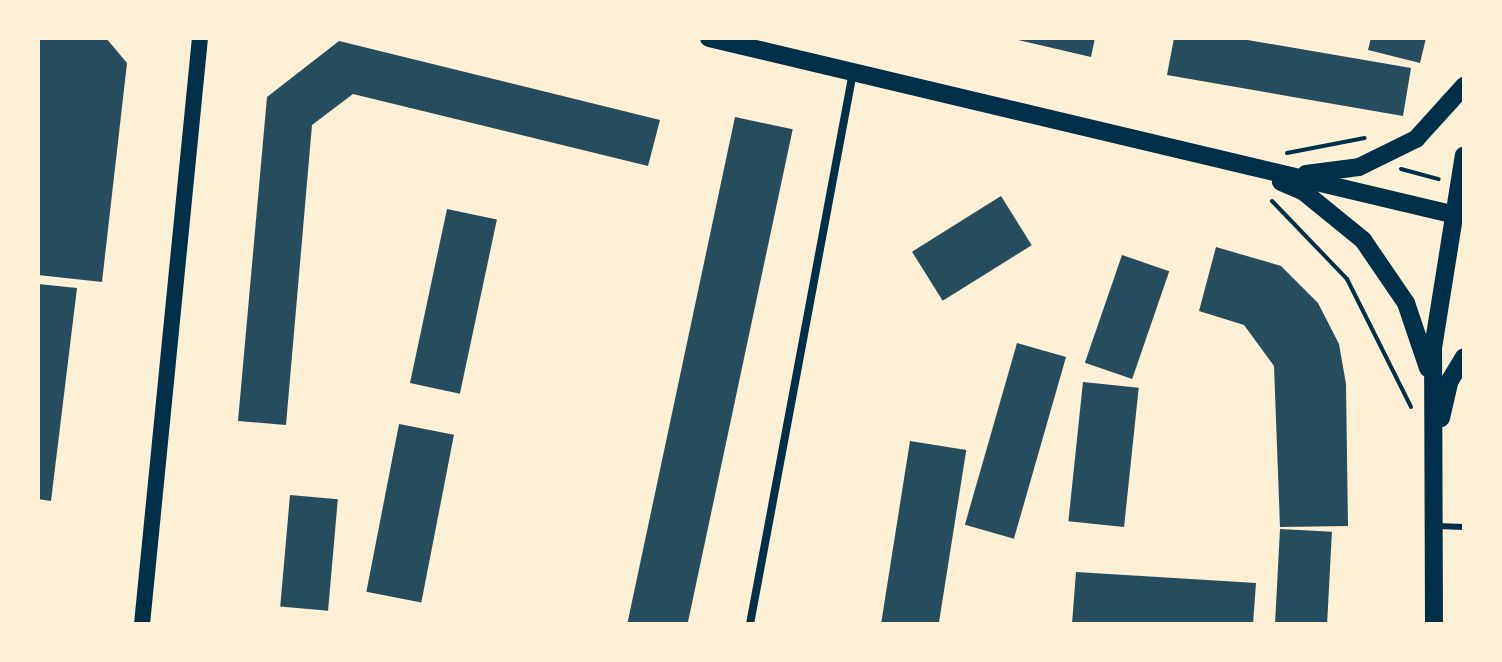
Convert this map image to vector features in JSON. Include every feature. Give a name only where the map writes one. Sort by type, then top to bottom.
[{"type":"main road","points":[[142,624],[200,38]]},
{"type":"main road","points":[[709,38],[1458,215]]},
{"type":"main road","points":[[1234,162],[1296,175],[1359,167],[1416,139],[1464,86]]},
{"type":"main road","points":[[1434,624],[1433,348],[1458,215],[1464,155]]},
{"type":"main road","points":[[1234,162],[1304,192],[1363,240],[1406,303],[1426,361],[1433,452]]},
{"type":"main road","points":[[1433,452],[1449,382],[1464,357]]},
{"type":"street","points":[[750,624],[853,72]]},
{"type":"lane","points":[[1434,526],[1464,527]]},
{"type":"path","points":[[1278,154],[1381,136]]},
{"type":"path","points":[[1265,194],[1347,279],[1413,412]]},
{"type":"building","points":[[38,38],[106,38],[127,63],[102,282],[38,275]]},
{"type":"building","points":[[1010,38],[1095,38],[1091,57]]},
{"type":"building","points":[[1174,38],[1236,38],[1411,68],[1403,116],[1167,75]]},
{"type":"building","points":[[1371,38],[1426,38],[1420,63],[1368,50]]},
{"type":"building","points":[[339,41],[660,120],[648,166],[353,94],[312,125],[286,425],[238,421],[267,97]]},
{"type":"building","points":[[735,117],[793,129],[688,624],[627,624]]},
{"type":"building","points":[[1001,196],[1032,245],[943,301],[912,252]]},
{"type":"building","points":[[447,209],[497,220],[460,394],[410,383]]},
{"type":"building","points":[[1216,247],[1281,266],[1318,303],[1339,344],[1346,384],[1348,526],[1280,527],[1274,366],[1244,325],[1199,311]]},
{"type":"building","points":[[1122,255],[1169,271],[1132,379],[1085,363]]},
{"type":"building","points":[[38,284],[77,288],[51,501],[38,499]]},
{"type":"building","points":[[1017,343],[1066,357],[1014,539],[965,525]]},
{"type":"building","points":[[1083,382],[1139,388],[1124,527],[1068,521]]},
{"type":"building","points":[[399,424],[454,435],[421,603],[366,592]]},
{"type":"building","points":[[910,441],[966,450],[939,624],[881,624]]},
{"type":"building","points":[[290,495],[338,499],[328,611],[280,607]]},
{"type":"building","points":[[1280,529],[1332,532],[1327,624],[1275,624]]},
{"type":"building","points":[[1076,572],[1256,583],[1253,624],[1072,624]]}]
